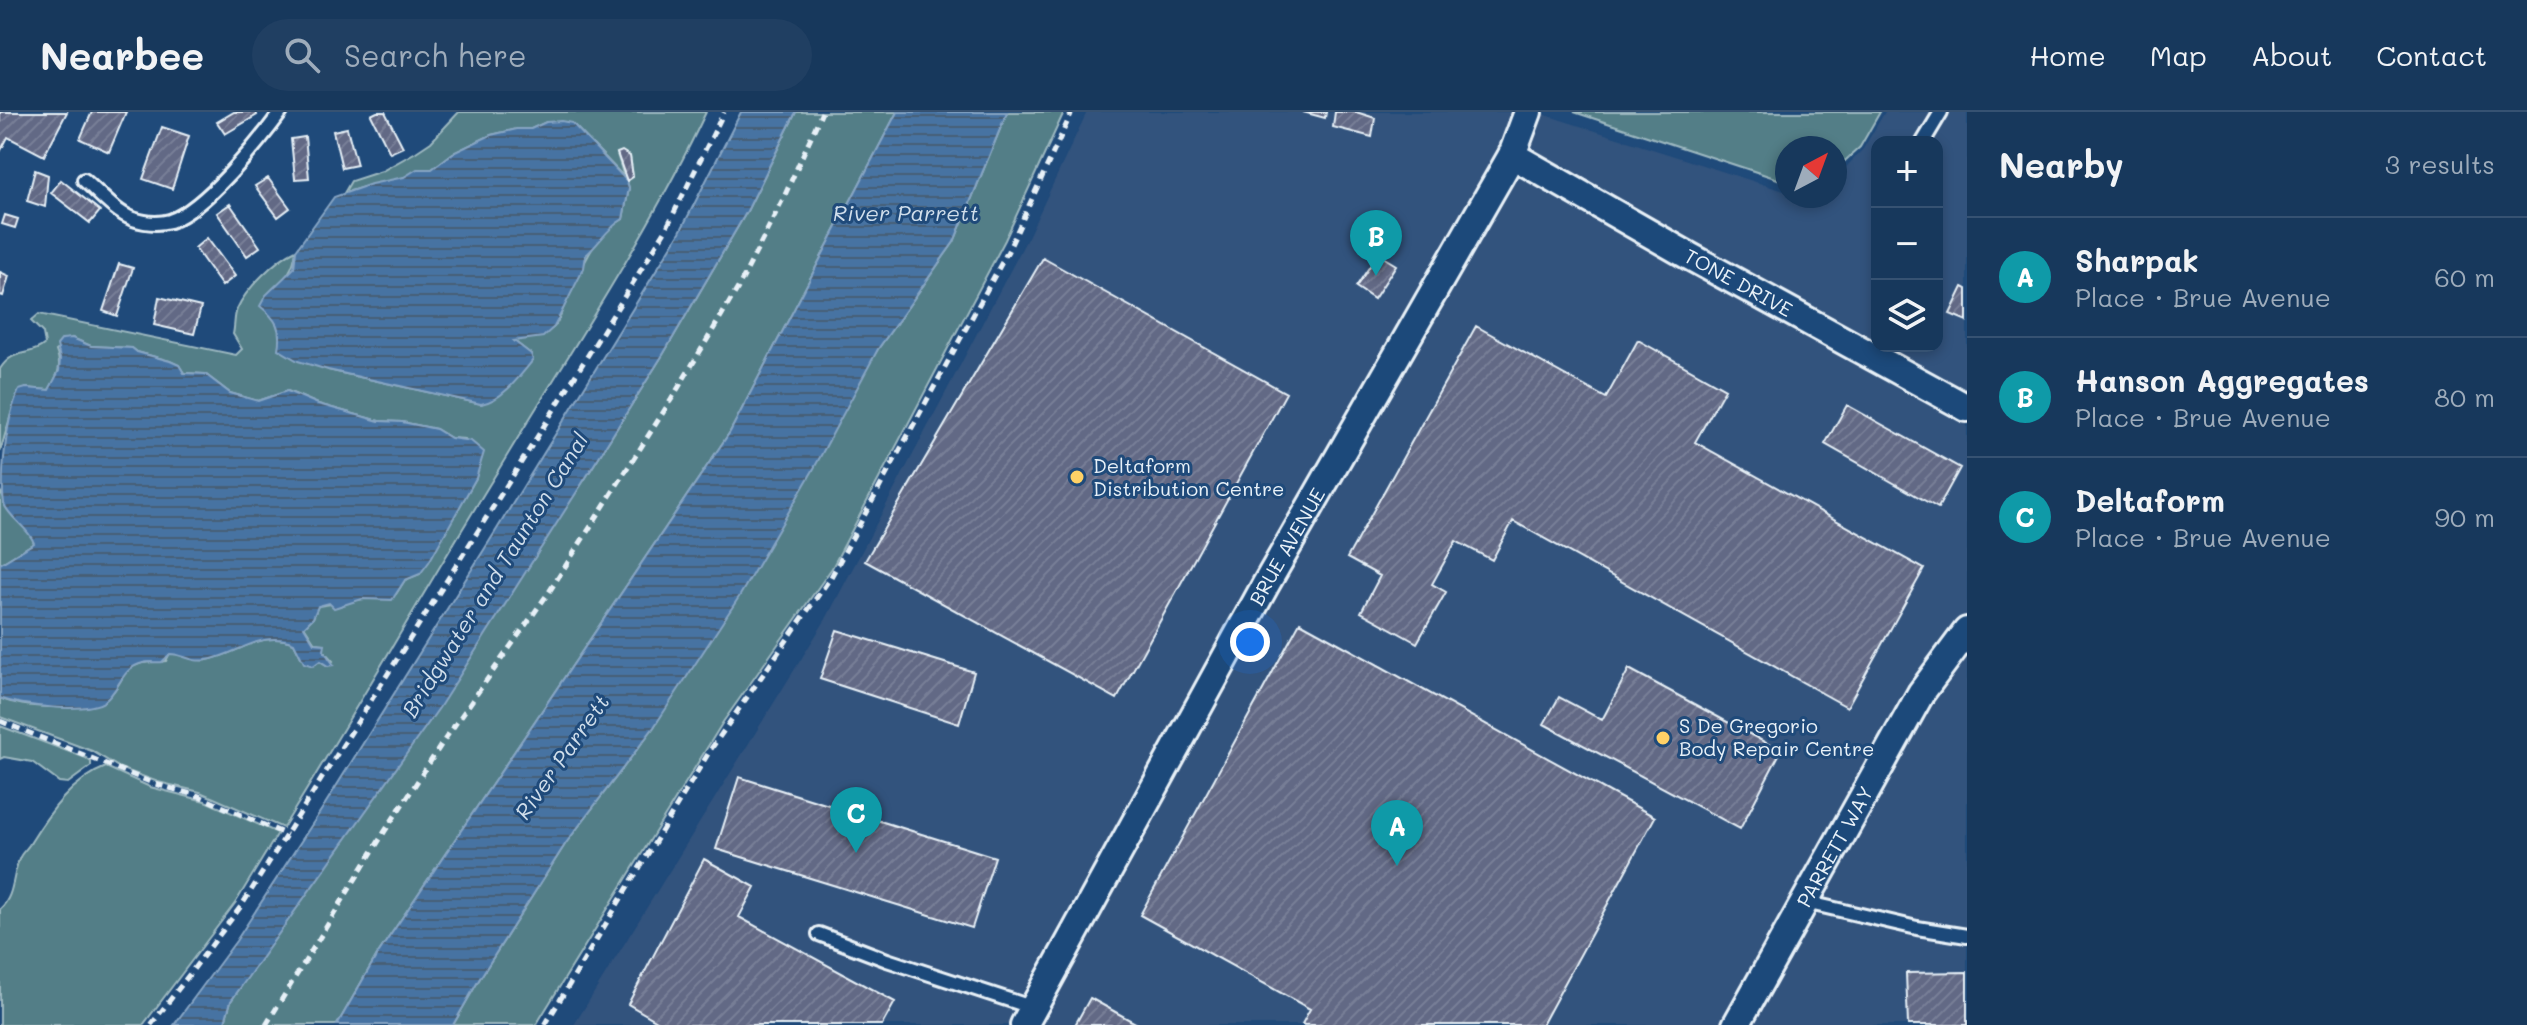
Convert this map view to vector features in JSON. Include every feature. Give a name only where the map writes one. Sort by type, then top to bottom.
[{"type":"street","name":"BRUE AVENUE","points":[[1029,1016],[1266,584],[1512,155],[1528,112]]},
{"type":"street","name":"TONE DRIVE","points":[[1512,155],[1663,242],[1967,408]]},
{"type":"street","name":"PARRETT WAY","points":[[1736,1025],[1921,693],[1967,631]]},
{"type":"lane","points":[[84,180],[132,218],[152,223],[169,221],[184,214],[225,178],[281,112]]},
{"type":"lane","points":[[1927,136],[1941,112]]},
{"type":"lane","points":[[1805,902],[1917,928],[1967,936]]},
{"type":"lane","points":[[819,934],[1029,1016]]},
{"type":"path","points":[[151,1025],[242,905],[287,835],[665,231],[724,112]]},
{"type":"path","points":[[266,1025],[385,831],[447,736],[549,592],[671,400],[738,288],[822,112]]},
{"type":"path","points":[[545,1025],[711,749],[831,577],[1008,251],[1072,112]]},
{"type":"path","points":[[0,721],[155,784],[199,796],[287,835]]},
{"type":"shaded area","points":[[1087,112],[1536,112],[1775,188],[1775,208],[1847,208],[1847,166],[1863,149],[1885,112],[1967,112],[1967,1025],[574,1025],[826,619],[1028,237]]},
{"type":"green space","points":[[459,112],[706,112],[660,203],[283,828],[200,792],[158,782],[120,768],[92,751],[0,717],[0,698],[53,707],[95,703],[112,693],[127,669],[142,663],[166,661],[170,653],[207,660],[271,639],[294,643],[302,659],[320,661],[328,666],[333,661],[324,651],[324,644],[315,643],[304,626],[313,618],[318,606],[396,594],[405,580],[420,574],[476,478],[479,461],[465,439],[451,438],[436,429],[379,421],[318,404],[288,391],[258,401],[230,393],[205,374],[184,373],[179,365],[132,348],[91,346],[72,338],[56,351],[58,371],[49,390],[26,388],[16,397],[0,452],[0,369],[16,355],[45,344],[43,333],[31,321],[39,314],[236,355],[242,349],[233,334],[241,301],[271,268],[296,250],[291,269],[261,305],[274,317],[281,332],[328,370],[481,404],[489,400],[517,378],[531,354],[514,341],[545,333],[556,325],[594,246],[623,219],[629,188],[627,181],[633,176],[630,156],[622,152],[617,154],[624,177],[572,123],[546,122],[531,129],[491,135],[453,153],[432,169],[344,193],[351,181],[382,171],[431,142]]},
{"type":"green space","points":[[796,112],[897,112],[730,432],[377,955],[337,1025],[224,1025],[231,1001],[585,479],[664,353],[747,211]]},
{"type":"green space","points":[[1007,112],[1064,112],[1005,240],[832,568],[723,722],[536,1025],[453,1025],[566,843],[654,727],[878,349],[954,242]]},
{"type":"green space","points":[[1574,112],[1880,112],[1860,147],[1847,159],[1847,136],[1775,136],[1775,178]]},
{"type":"green space","points":[[0,491],[16,519],[31,533],[34,543],[0,564]]},
{"type":"green space","points":[[0,726],[86,758],[91,766],[68,783],[59,782],[32,762],[0,759]]},
{"type":"green space","points":[[106,767],[150,787],[205,801],[278,833],[236,902],[143,1025],[0,1025],[0,909],[11,891],[17,864],[62,798],[82,780]]},
{"type":"water","name":"Bridgwater and Taunton Canal","points":[[741,112],[796,112],[747,211],[664,353],[439,708],[231,1001],[224,1025],[174,1025],[236,941],[322,809],[497,529],[680,232]]},
{"type":"water","name":"River Parrett","points":[[897,112],[1007,112],[954,242],[878,349],[812,472],[739,597],[654,727],[566,843],[453,1025],[337,1025],[377,955],[730,432]]},
{"type":"water","points":[[561,121],[572,123],[627,181],[629,188],[623,219],[586,255],[584,268],[554,327],[543,337],[514,341],[531,354],[533,360],[503,393],[481,404],[328,370],[298,361],[278,349],[276,324],[260,306],[266,295],[294,268],[296,250],[334,197],[404,177],[417,169],[432,169],[453,153],[491,135]]},
{"type":"water","points":[[72,338],[91,346],[132,348],[179,365],[184,373],[205,374],[230,393],[258,401],[287,391],[318,404],[379,421],[436,429],[451,438],[471,441],[484,452],[476,478],[429,562],[420,574],[405,580],[392,600],[362,599],[334,608],[329,603],[318,606],[313,618],[304,627],[314,643],[325,644],[324,651],[334,665],[328,666],[320,661],[313,666],[304,663],[294,643],[271,639],[207,660],[170,654],[162,662],[136,665],[105,701],[96,705],[53,707],[0,698],[0,564],[34,543],[4,504],[7,431],[19,390],[49,390],[59,371],[57,345],[62,339]]},
{"type":"building","points":[[0,112],[67,112],[44,156],[8,137],[0,152]]},
{"type":"building","points":[[92,112],[126,112],[109,152],[80,139]]},
{"type":"building","points":[[234,112],[256,112],[257,115],[225,134],[217,122]]},
{"type":"building","points":[[385,112],[403,147],[390,153],[371,115]]},
{"type":"building","points":[[1303,112],[1326,112],[1325,118]]},
{"type":"building","points":[[1335,112],[1356,112],[1375,118],[1372,137],[1333,127]]},
{"type":"building","points":[[162,127],[189,136],[172,189],[143,179]]},
{"type":"building","points":[[347,128],[357,165],[342,168],[333,131]]},
{"type":"building","points":[[305,137],[309,178],[295,179],[291,139]]},
{"type":"building","points":[[622,151],[630,156],[633,177],[627,181],[617,153]]},
{"type":"building","points":[[35,170],[48,175],[45,207],[27,201]]},
{"type":"building","points":[[268,178],[290,208],[278,217],[255,186]]},
{"type":"building","points":[[61,180],[100,211],[90,223],[51,193]]},
{"type":"building","points":[[230,204],[260,247],[247,256],[217,213]]},
{"type":"building","points":[[5,215],[18,219],[15,228],[2,224]]},
{"type":"building","points":[[207,238],[235,276],[222,286],[195,248]]},
{"type":"building","points":[[1378,254],[1396,265],[1374,299],[1356,287]]},
{"type":"building","name":"Deltaform Distribution Centre","points":[[1043,258],[1286,393],[1117,699],[865,561]]},
{"type":"building","points":[[119,264],[133,268],[117,316],[103,311]]},
{"type":"building","points":[[0,272],[9,276],[3,296],[0,295]]},
{"type":"building","points":[[1963,287],[1967,289],[1967,321],[1950,314]]},
{"type":"building","points":[[159,297],[201,307],[194,334],[154,325]]},
{"type":"building","points":[[1476,326],[1606,398],[1638,340],[1725,389],[1695,442],[1924,569],[1847,707],[1513,521],[1492,560],[1456,541],[1432,584],[1446,592],[1417,643],[1361,612],[1380,576],[1347,558]]},
{"type":"building","points":[[1847,405],[1960,468],[1938,508],[1825,444]]},
{"type":"building","points":[[1300,622],[1655,817],[1542,1025],[1304,1025],[1310,1009],[1140,915]]},
{"type":"building","points":[[837,630],[974,672],[959,724],[820,679]]},
{"type":"building","name":"S De Gregorio Body Repair Centre","points":[[1629,669],[1781,751],[1740,829],[1544,724],[1559,697],[1602,720]]},
{"type":"building","points":[[739,777],[995,857],[972,928],[716,849]]},
{"type":"building","points":[[704,859],[755,887],[739,917],[895,1002],[882,1025],[664,1025],[628,1004]]},
{"type":"building","points":[[1967,972],[1967,1025],[1908,1025],[1906,973]]},
{"type":"building","points":[[1090,998],[1139,1025],[1075,1025]]},
{"type":"place","name":"Hanson Aggregates","points":[[1376,276]]},
{"type":"place","name":"Deltaform Distribution Centre","points":[[1077,477]]},
{"type":"place","name":"S De Gregorio Body Repair Centre","points":[[1663,738]]},
{"type":"place","name":"Deltaform","points":[[856,853]]},
{"type":"place","name":"Sharpak","points":[[1397,866]]}]
